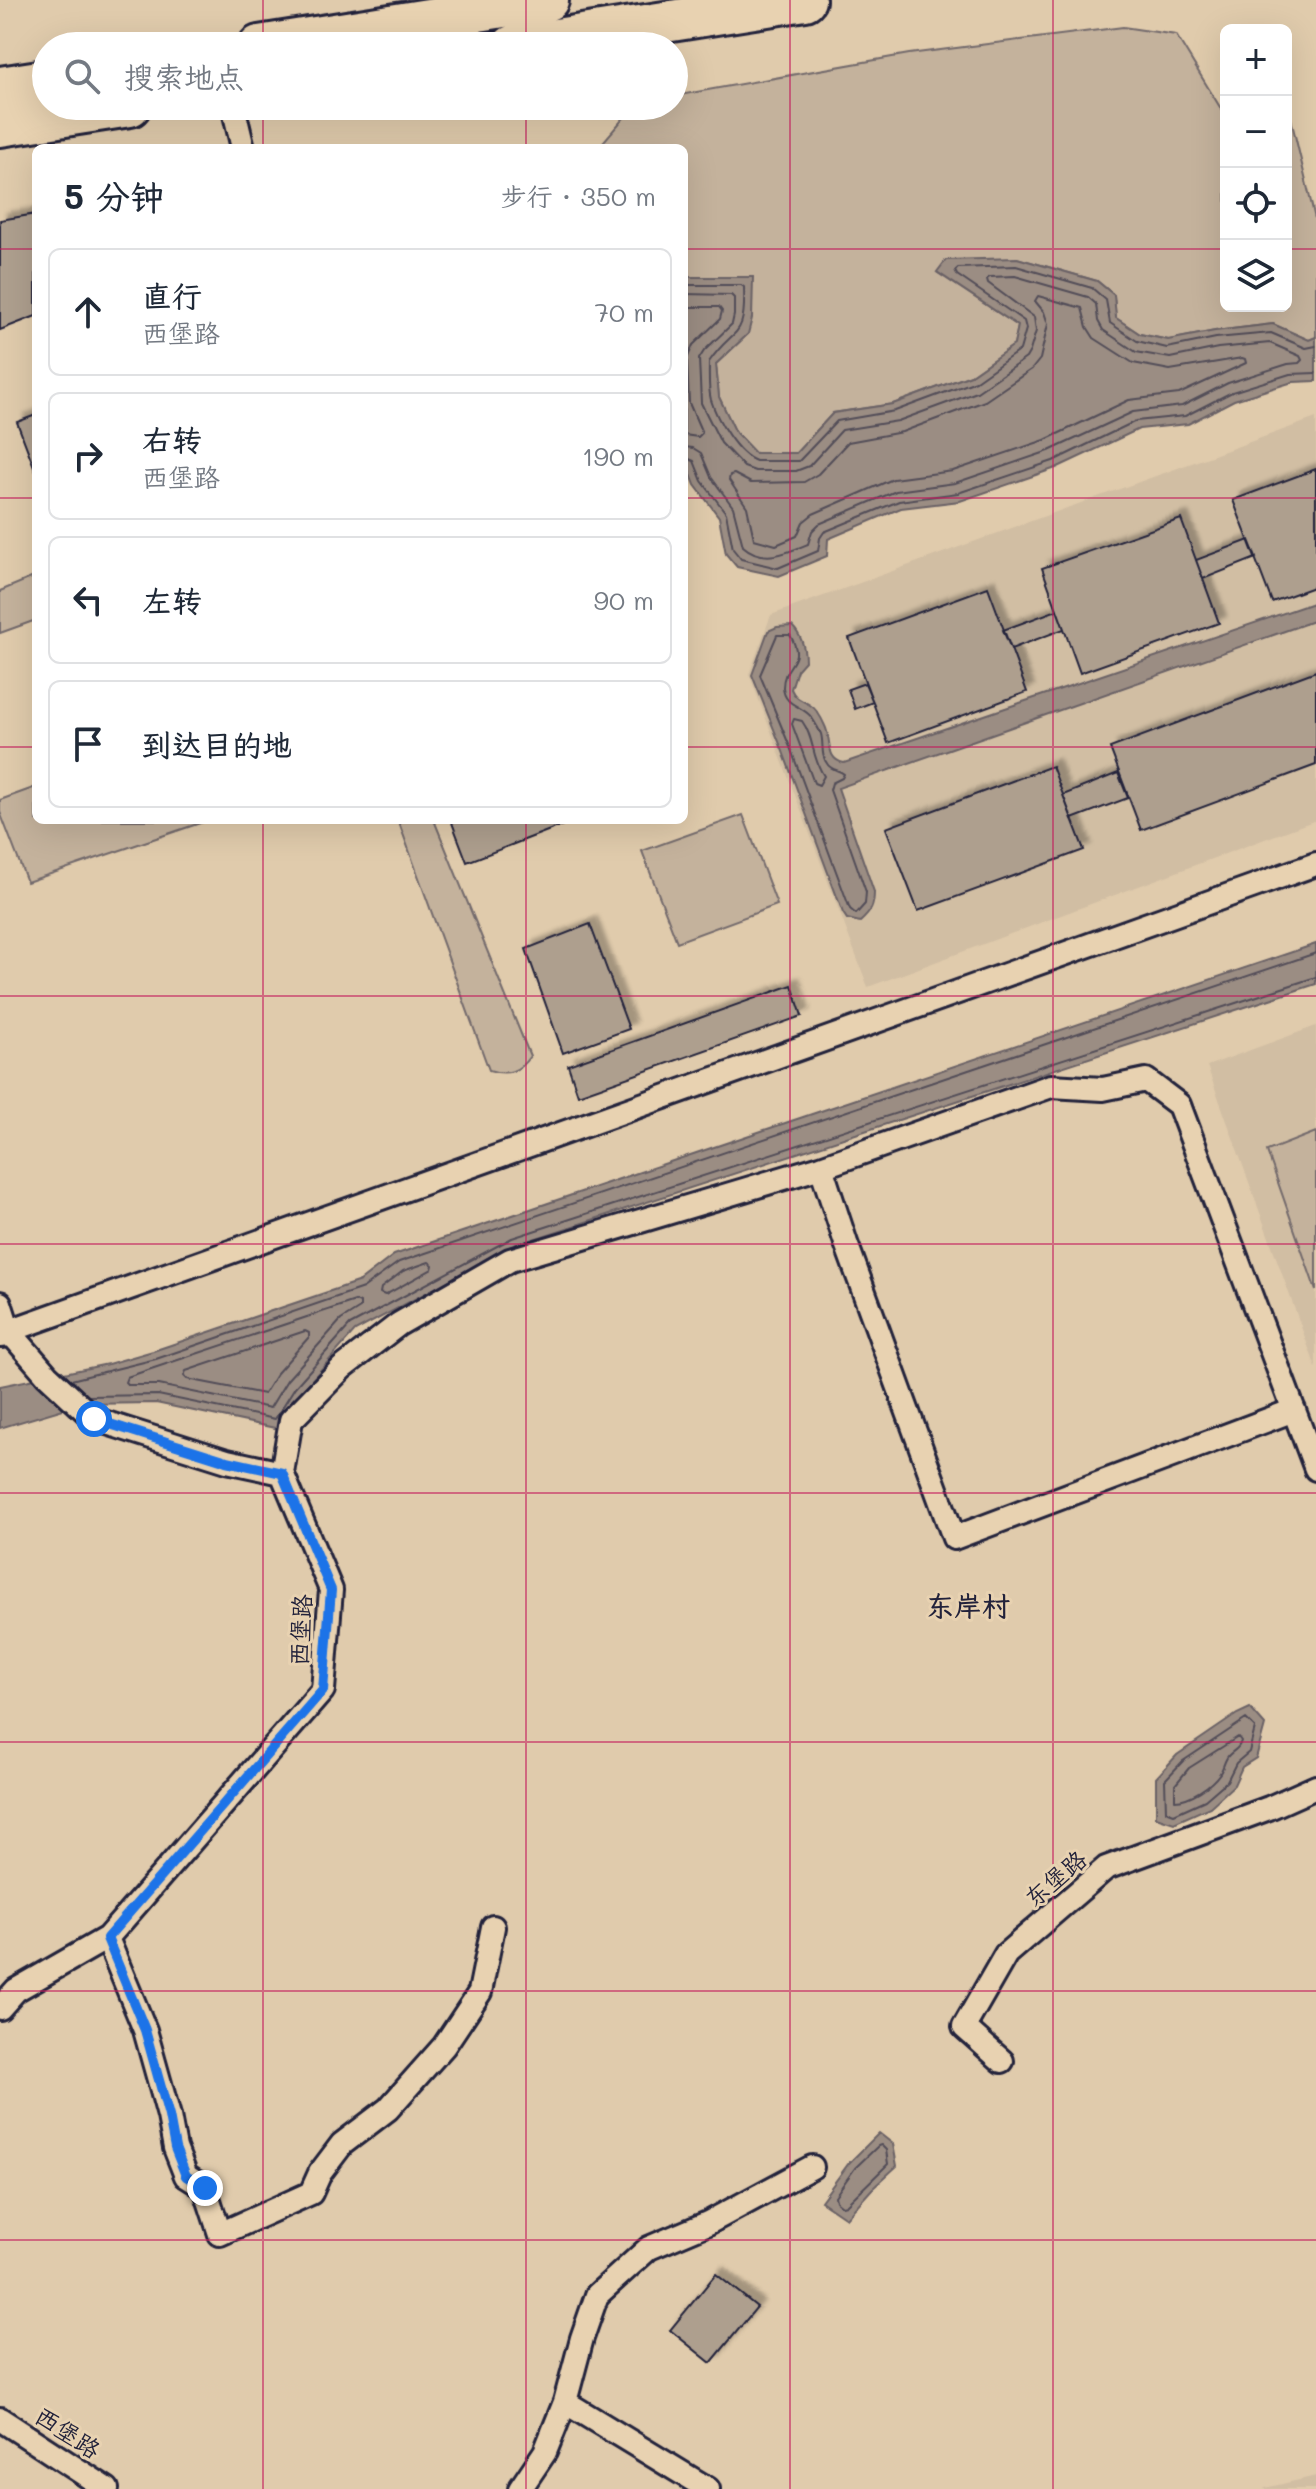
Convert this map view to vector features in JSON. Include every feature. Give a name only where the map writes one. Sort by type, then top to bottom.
[{"type":"highway","points":[[347,32],[548,0]]},
{"type":"highway","points":[[601,32],[805,0]]},
{"type":"highway","points":[[0,87],[32,82]]},
{"type":"highway","points":[[0,126],[39,120]]},
{"type":"street","points":[[236,120],[242,144]]},
{"type":"street","points":[[1316,864],[3,1322],[47,1375],[90,1416],[227,1461],[282,1473],[291,1420],[342,1368],[399,1324],[510,1260],[821,1167],[1051,1086],[1103,1089],[1146,1080],[1179,1105],[1316,1469]]},
{"type":"street","points":[[821,1167],[954,1538],[1294,1410]]},
{"type":"street","name":"西堡路","points":[[0,2008],[16,1990],[107,1938],[323,1690],[331,1590],[282,1473]]},
{"type":"street","name":"东堡路","points":[[1002,2061],[964,2027],[1006,1954],[1017,1944],[1106,1868],[1269,1808],[1316,1787]]},
{"type":"street","points":[[107,1938],[145,2030],[175,2148],[186,2176],[205,2188],[220,2234],[311,2193],[320,2173],[342,2144],[388,2109],[444,2046],[480,1992],[493,1927]]},
{"type":"street","points":[[520,2489],[545,2452],[565,2402],[597,2295],[649,2248],[708,2223],[812,2167]]},
{"type":"street","points":[[565,2402],[708,2489]]},
{"type":"street","name":"西堡路","points":[[0,2419],[107,2489]]},
{"type":"shaded area","points":[[1123,27],[1176,35],[1220,107],[1220,312],[1292,312],[1292,123],[1316,223],[1316,337],[1309,340],[1273,324],[1169,340],[1140,334],[1116,318],[1114,295],[1097,281],[1017,258],[938,273],[1018,326],[1014,345],[971,375],[893,404],[833,413],[796,453],[755,453],[736,433],[719,397],[716,364],[748,334],[688,276],[688,144],[601,144],[622,120],[688,120],[688,93],[909,54]]},
{"type":"shaded area","points":[[1316,418],[1316,820],[868,987],[749,674],[771,615]]},
{"type":"shaded area","points":[[32,578],[32,621],[0,633],[0,591]]},
{"type":"shaded area","points":[[32,788],[32,824],[197,824],[27,882],[0,812],[0,800]]},
{"type":"shaded area","points":[[743,815],[777,905],[677,942],[642,851]]},
{"type":"shaded area","points":[[399,824],[436,824],[530,1056],[517,1069],[501,1073],[489,1070]]},
{"type":"shaded area","points":[[1316,1026],[1316,1368],[1207,1066]]},
{"type":"shaded area","points":[[1316,1132],[1316,1291],[1267,1151]]},
{"type":"shaded area","points":[[1316,2476],[1316,2489],[1264,2489],[1265,2488]]},
{"type":"water","points":[[1017,258],[1097,281],[1114,295],[1116,318],[1140,334],[1168,340],[1273,324],[1309,340],[1316,337],[1316,381],[1293,382],[1234,400],[1188,424],[1139,429],[1056,468],[960,501],[901,508],[828,539],[827,556],[779,576],[737,567],[726,554],[719,517],[695,485],[688,467],[688,276],[753,277],[752,318],[748,334],[716,364],[719,397],[736,433],[755,453],[796,453],[833,413],[893,404],[971,375],[1014,345],[1018,326],[937,272],[946,260]]},
{"type":"water","points":[[1316,602],[1316,620],[838,788],[874,892],[871,909],[860,922],[847,919],[843,913],[752,675],[768,631],[792,626],[802,642],[805,661],[797,670],[791,689],[817,712],[827,731],[831,753],[844,763]]},
{"type":"water","points":[[1316,944],[1316,984],[515,1245],[355,1331],[301,1392],[280,1429],[156,1403],[80,1404],[0,1428],[0,1386],[108,1364],[153,1351],[360,1281],[394,1255]]},
{"type":"water","points":[[1250,1708],[1265,1725],[1256,1758],[1242,1767],[1234,1785],[1210,1807],[1174,1823],[1156,1817],[1156,1778],[1177,1755]]},
{"type":"water","points":[[879,2133],[893,2144],[897,2166],[846,2218],[821,2201],[849,2163]]},
{"type":"building","points":[[32,215],[32,318],[0,330],[0,220]]},
{"type":"building","points":[[32,416],[32,461],[17,422]]},
{"type":"building","points":[[1316,469],[1316,586],[1272,602],[1233,500]]},
{"type":"building","points":[[1181,519],[1219,623],[1080,673],[1042,568]]},
{"type":"building","points":[[1249,540],[1256,558],[1203,579],[1196,560]]},
{"type":"building","points":[[988,587],[1027,692],[888,743],[849,638]]},
{"type":"building","points":[[1057,610],[1064,629],[1011,649],[1003,630]]},
{"type":"building","points":[[1316,671],[1316,765],[1141,830],[1110,748]]},
{"type":"building","points":[[865,683],[873,702],[855,709],[848,689]]},
{"type":"building","points":[[1052,766],[1084,850],[918,911],[886,828]]},
{"type":"building","points":[[1118,773],[1128,798],[1072,819],[1063,795]]},
{"type":"building","points":[[453,824],[566,824],[467,862]]},
{"type":"building","points":[[590,924],[629,1029],[563,1053],[526,949]]},
{"type":"building","points":[[792,985],[802,1016],[578,1095],[568,1065]]},
{"type":"building","points":[[716,2274],[757,2307],[711,2363],[670,2330]]},
{"type":"district","name":"东岸村","points":[[968,1605]]},
{"type":"route","points":[[94,1419],[227,1461],[282,1473],[331,1590],[323,1690],[107,1938],[145,2030],[175,2148],[186,2176],[205,2188]]}]
